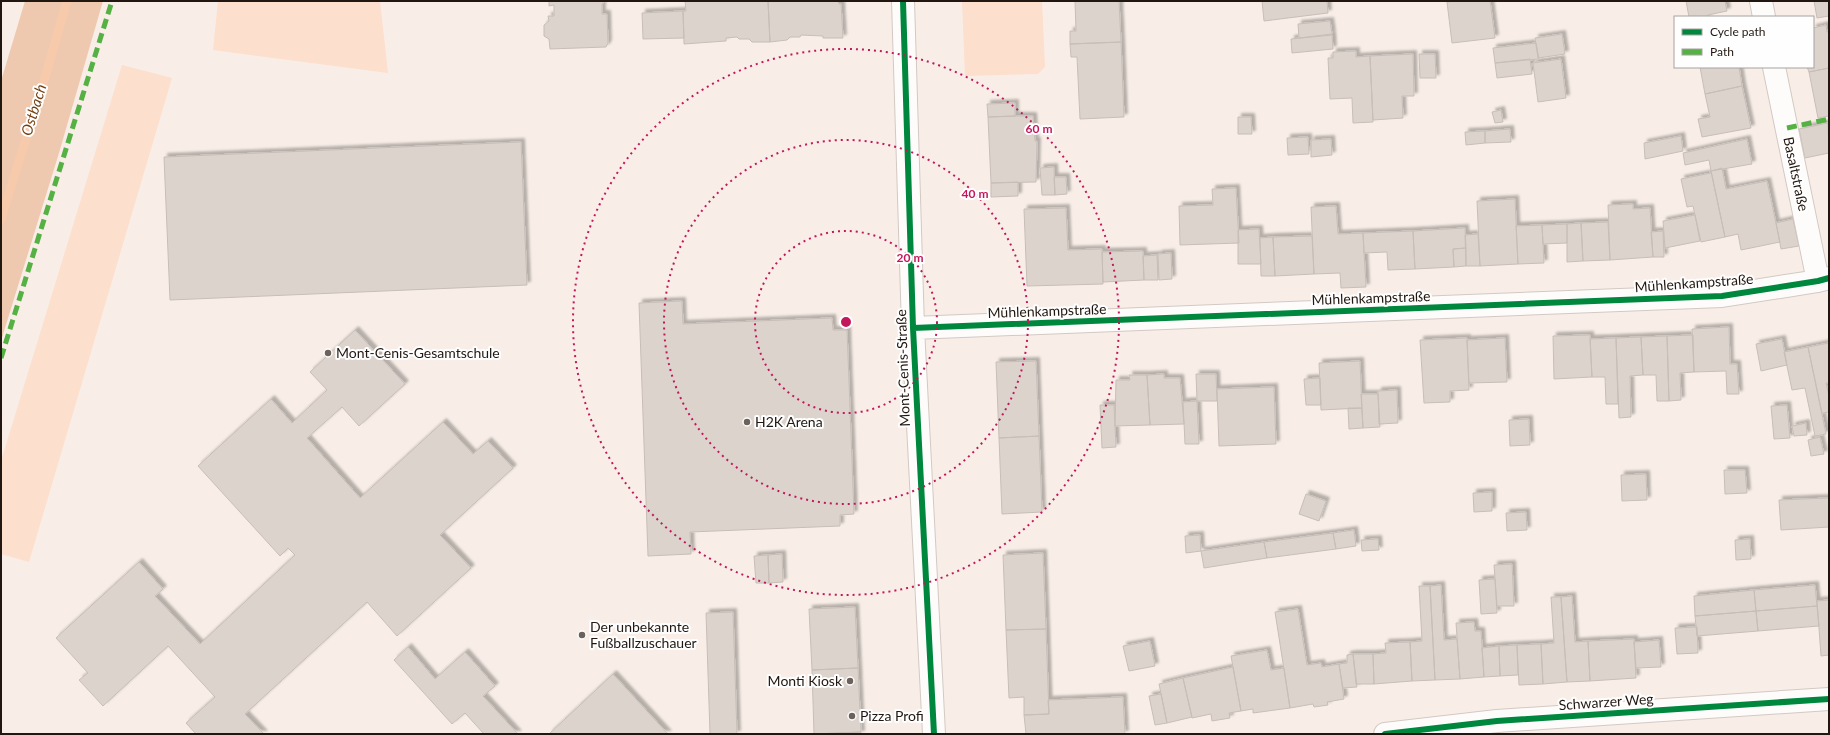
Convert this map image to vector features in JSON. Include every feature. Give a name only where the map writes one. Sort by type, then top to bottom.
[{"type":"street","name":"Mont-Cenis-Straße","points":[[903,1],[913,328],[934,734]]},
{"type":"street","points":[[1761,1],[1764,16]]},
{"type":"street","name":"Basaltstraße","points":[[1774,68],[1823,279]]},
{"type":"street","name":"Mühlenkampstraße","points":[[913,328],[1722,296],[1823,279]]},
{"type":"street","name":"Schwarzer Weg","points":[[1385,734],[1497,721],[1829,699]]},
{"type":"shaded area","points":[[25,1],[103,1],[59,153],[1,341],[1,81]]},
{"type":"shaded area","points":[[218,1],[380,1],[388,73],[213,50]]},
{"type":"shaded area","points":[[962,1],[1042,1],[1045,67],[1038,74],[965,76]]},
{"type":"shaded area","points":[[122,65],[172,78],[29,562],[1,554],[1,461]]},
{"type":"building","points":[[549,1],[607,1],[602,4],[602,14],[607,14],[608,43],[606,47],[550,49],[549,39],[544,36],[544,25],[549,21],[548,16],[554,16],[554,5],[549,6]]},
{"type":"building","points":[[685,1],[768,1],[770,42],[752,42],[749,39],[739,39],[737,37],[726,38],[726,41],[684,44],[683,11],[686,11]]},
{"type":"building","points":[[768,1],[838,1],[839,4],[841,4],[843,38],[823,38],[823,36],[801,35],[800,37],[790,37],[787,40],[770,42]]},
{"type":"building","points":[[1075,1],[1119,1],[1121,42],[1070,44],[1070,31],[1076,31]]},
{"type":"building","points":[[1262,1],[1327,1],[1328,13],[1264,21]]},
{"type":"building","points":[[1490,1],[1495,38],[1452,43],[1447,2]]},
{"type":"building","points":[[1686,1],[1725,1],[1727,11],[1708,16],[1689,16]]},
{"type":"building","points":[[1814,1],[1829,1],[1829,16],[1817,18]]},
{"type":"building","points":[[683,11],[684,38],[643,39],[642,13]]},
{"type":"building","points":[[1330,21],[1332,34],[1299,38],[1298,24]]},
{"type":"building","points":[[1826,25],[1827,32],[1829,32],[1829,68],[1809,72],[1807,68],[1814,68],[1814,28]]},
{"type":"building","points":[[1562,34],[1565,54],[1538,58],[1535,38]]},
{"type":"building","points":[[1332,35],[1333,49],[1292,53],[1291,39]]},
{"type":"building","points":[[1121,42],[1124,117],[1080,119],[1077,57],[1071,57],[1070,44]]},
{"type":"building","points":[[1536,43],[1539,59],[1495,63],[1493,48]]},
{"type":"building","points":[[1356,51],[1356,57],[1370,56],[1373,122],[1353,123],[1352,98],[1330,99],[1328,58],[1333,58],[1333,52]]},
{"type":"building","points":[[1413,54],[1414,96],[1402,96],[1403,118],[1373,120],[1370,56]]},
{"type":"building","points":[[1419,54],[1435,54],[1436,78],[1420,78]]},
{"type":"building","points":[[1530,59],[1532,74],[1497,78],[1495,63]]},
{"type":"building","points":[[1561,59],[1566,98],[1538,102],[1533,63]]},
{"type":"building","points":[[1700,68],[1739,68],[1742,86],[1705,94]]},
{"type":"building","points":[[1829,68],[1829,116],[1818,118],[1809,72]]},
{"type":"building","points":[[1742,86],[1751,128],[1702,137],[1698,119],[1710,117],[1705,94]]},
{"type":"building","points":[[1015,103],[1015,116],[988,117],[987,104]]},
{"type":"building","points":[[1501,110],[1503,122],[1495,123],[1492,112]]},
{"type":"building","points":[[1033,116],[1035,141],[1037,141],[1036,182],[991,183],[988,117]]},
{"type":"building","points":[[1238,117],[1251,117],[1252,134],[1238,134]]},
{"type":"building","points":[[1828,123],[1829,153],[1805,158],[1799,129]]},
{"type":"building","points":[[1510,129],[1511,142],[1485,143],[1485,131]]},
{"type":"building","points":[[1485,131],[1485,143],[1466,145],[1465,132]]},
{"type":"building","points":[[1681,136],[1683,151],[1645,159],[1644,143]]},
{"type":"building","points":[[1308,137],[1309,154],[1288,155],[1287,138]]},
{"type":"building","points":[[1331,139],[1332,155],[1311,157],[1311,140]]},
{"type":"building","points":[[1747,139],[1752,164],[1711,171],[1709,160],[1685,165],[1683,153]]},
{"type":"building","points":[[521,142],[527,285],[170,300],[164,157]]},
{"type":"building","points":[[1054,167],[1055,195],[1042,195],[1040,168]]},
{"type":"building","points":[[1722,168],[1726,189],[1767,181],[1780,242],[1741,250],[1738,234],[1725,237],[1711,171]]},
{"type":"building","points":[[1711,171],[1725,237],[1701,242],[1693,206],[1687,207],[1681,179],[1711,173]]},
{"type":"building","points":[[1054,177],[1066,177],[1067,194],[1055,195]]},
{"type":"building","points":[[1018,182],[1018,196],[991,197],[991,183]]},
{"type":"building","points":[[1236,188],[1239,243],[1180,245],[1179,206],[1213,205],[1212,189]]},
{"type":"building","points":[[1515,199],[1518,264],[1480,266],[1477,201]]},
{"type":"building","points":[[1633,204],[1633,209],[1650,208],[1653,257],[1610,260],[1608,205]]},
{"type":"building","points":[[1336,206],[1338,234],[1363,233],[1366,287],[1341,288],[1340,273],[1314,274],[1311,207]]},
{"type":"building","points":[[1066,208],[1068,250],[1102,249],[1103,284],[1027,286],[1024,209]]},
{"type":"building","points":[[1695,215],[1700,241],[1665,248],[1663,221]]},
{"type":"building","points":[[1793,219],[1799,246],[1781,249],[1776,223]]},
{"type":"building","points":[[1608,222],[1610,260],[1583,261],[1581,223]]},
{"type":"building","points":[[1581,223],[1583,261],[1567,262],[1567,224]]},
{"type":"building","points":[[1567,224],[1567,243],[1543,244],[1542,225]]},
{"type":"building","points":[[1542,225],[1544,263],[1518,264],[1516,226]]},
{"type":"building","points":[[1465,228],[1466,248],[1453,249],[1454,267],[1415,269],[1413,231]]},
{"type":"building","points":[[1259,229],[1261,264],[1238,264],[1238,230]]},
{"type":"building","points":[[1413,231],[1415,269],[1388,270],[1387,252],[1364,253],[1363,233]]},
{"type":"building","points":[[1663,231],[1664,257],[1653,257],[1651,232]]},
{"type":"building","points":[[1478,234],[1480,266],[1466,266],[1465,235]]},
{"type":"building","points":[[1312,236],[1314,274],[1275,276],[1273,237]]},
{"type":"building","points":[[1273,237],[1275,276],[1261,276],[1260,238]]},
{"type":"building","points":[[1466,248],[1466,266],[1454,267],[1453,249]]},
{"type":"building","points":[[1143,251],[1144,280],[1103,282],[1102,252]]},
{"type":"building","points":[[1171,253],[1172,279],[1159,280],[1158,254]]},
{"type":"building","points":[[1157,255],[1158,280],[1144,280],[1143,256]]},
{"type":"building","name":"H2K Arena","points":[[682,301],[683,324],[832,318],[833,330],[847,330],[854,514],[840,515],[840,526],[690,532],[691,554],[648,556],[639,303]]},
{"type":"building","points":[[1729,327],[1730,364],[1737,364],[1739,394],[1727,394],[1726,371],[1694,372],[1692,329]]},
{"type":"building","points":[[355,330],[405,384],[359,426],[342,407],[307,438],[360,498],[443,422],[473,454],[488,441],[513,468],[440,535],[471,568],[397,636],[367,602],[245,714],[264,734],[196,734],[186,723],[215,697],[168,646],[103,706],[79,680],[88,673],[56,638],[139,562],[163,589],[155,596],[200,644],[295,555],[288,548],[280,556],[198,466],[271,399],[292,423],[327,390],[310,372]]},
{"type":"building","points":[[1590,335],[1592,377],[1554,379],[1553,336]]},
{"type":"building","points":[[1693,335],[1694,372],[1680,373],[1681,400],[1669,401],[1667,336]]},
{"type":"building","points":[[1667,336],[1669,401],[1657,401],[1656,375],[1643,375],[1641,337]]},
{"type":"building","points":[[1641,337],[1643,375],[1630,376],[1631,417],[1619,418],[1616,338]]},
{"type":"building","points":[[1467,338],[1469,390],[1450,391],[1450,402],[1424,403],[1420,340]]},
{"type":"building","points":[[1505,338],[1507,382],[1469,383],[1467,340]]},
{"type":"building","points":[[1616,338],[1618,404],[1606,404],[1605,377],[1592,377],[1590,339]]},
{"type":"building","points":[[1782,339],[1787,365],[1761,371],[1756,344]]},
{"type":"building","points":[[1829,343],[1829,383],[1826,383],[1829,396],[1829,412],[1822,413],[1808,347]]},
{"type":"building","points":[[1808,347],[1826,434],[1815,436],[1805,388],[1792,390],[1784,352]]},
{"type":"building","points":[[1036,361],[1039,436],[999,438],[996,362]]},
{"type":"building","points":[[1360,361],[1362,408],[1321,410],[1319,363]]},
{"type":"building","points":[[1164,374],[1164,378],[1180,378],[1184,424],[1150,425],[1147,375]]},
{"type":"building","points":[[1196,374],[1216,374],[1217,401],[1197,401]]},
{"type":"building","points":[[1129,375],[1147,375],[1150,425],[1115,426],[1116,380],[1130,380]]},
{"type":"building","points":[[1320,378],[1321,405],[1306,405],[1304,379]]},
{"type":"building","points":[[1274,387],[1276,444],[1219,446],[1217,389]]},
{"type":"building","points":[[1397,390],[1398,423],[1379,424],[1378,391]]},
{"type":"building","points":[[1361,394],[1378,394],[1380,427],[1363,428]]},
{"type":"building","points":[[1197,401],[1199,444],[1185,444],[1183,402]]},
{"type":"building","points":[[1100,405],[1114,405],[1116,447],[1102,448]]},
{"type":"building","points":[[1787,405],[1790,438],[1774,439],[1771,406]]},
{"type":"building","points":[[1348,408],[1362,408],[1363,428],[1349,429]]},
{"type":"building","points":[[1529,419],[1530,445],[1510,446],[1509,420]]},
{"type":"building","points":[[1806,423],[1807,435],[1794,436],[1792,426]]},
{"type":"building","points":[[1039,436],[1042,512],[1002,514],[999,438]]},
{"type":"building","points":[[1820,437],[1824,454],[1811,456],[1808,440]]},
{"type":"building","points":[[1724,470],[1745,470],[1747,493],[1725,494]]},
{"type":"building","points":[[1646,474],[1647,500],[1622,501],[1621,475]]},
{"type":"building","points":[[1492,492],[1492,511],[1474,512],[1473,493]]},
{"type":"building","points":[[1306,494],[1326,501],[1319,521],[1299,514]]},
{"type":"building","points":[[1829,498],[1829,527],[1781,530],[1779,500]]},
{"type":"building","points":[[1526,512],[1527,530],[1507,531],[1506,513]]},
{"type":"building","points":[[1354,530],[1356,546],[1336,549],[1333,533]]},
{"type":"building","points":[[1333,533],[1336,549],[1267,558],[1264,542]]},
{"type":"building","points":[[1200,535],[1201,551],[1186,553],[1185,536]]},
{"type":"building","points":[[1378,539],[1379,550],[1362,551],[1361,540]]},
{"type":"building","points":[[1750,539],[1751,559],[1736,560],[1735,540]]},
{"type":"building","points":[[1264,542],[1267,558],[1204,568],[1201,551]]},
{"type":"building","points":[[1043,553],[1046,629],[1006,630],[1003,555]]},
{"type":"building","points":[[782,554],[783,582],[769,583],[768,555]]},
{"type":"building","points":[[768,555],[769,583],[756,583],[754,556]]},
{"type":"building","points":[[1512,564],[1514,606],[1497,606],[1494,565]]},
{"type":"building","points":[[1495,579],[1497,613],[1481,614],[1479,580]]},
{"type":"building","points":[[1441,585],[1444,640],[1457,639],[1460,679],[1435,680],[1430,586]]},
{"type":"building","points":[[1815,585],[1817,606],[1756,611],[1754,590]]},
{"type":"building","points":[[1419,586],[1430,586],[1435,680],[1412,681],[1410,642],[1422,641]]},
{"type":"building","points":[[1754,590],[1756,611],[1695,616],[1694,596]]},
{"type":"building","points":[[1572,596],[1575,642],[1588,641],[1590,681],[1567,682],[1561,597]]},
{"type":"building","points":[[1551,597],[1561,597],[1567,682],[1543,684],[1541,644],[1554,643]]},
{"type":"building","points":[[1829,600],[1829,655],[1821,656],[1817,601]]},
{"type":"building","points":[[1817,606],[1819,626],[1758,631],[1756,611]]},
{"type":"building","points":[[855,607],[858,668],[812,670],[809,609]]},
{"type":"building","points":[[1298,609],[1307,665],[1321,663],[1322,667],[1339,664],[1344,699],[1327,702],[1328,705],[1314,707],[1313,704],[1290,708],[1275,612]]},
{"type":"building","points":[[1756,611],[1758,631],[1697,636],[1695,616]]},
{"type":"building","points":[[733,612],[737,734],[710,734],[706,613]]},
{"type":"building","points":[[1474,622],[1475,631],[1481,631],[1484,677],[1460,679],[1456,623]]},
{"type":"building","points":[[1697,627],[1698,653],[1677,654],[1675,628]]},
{"type":"building","points":[[1046,629],[1049,714],[1024,715],[1024,697],[1009,698],[1006,630]]},
{"type":"building","points":[[1634,639],[1636,678],[1590,681],[1588,641]]},
{"type":"building","points":[[1659,640],[1661,667],[1636,668],[1634,642]]},
{"type":"building","points":[[1150,641],[1155,666],[1129,671],[1123,646]]},
{"type":"building","points":[[1410,642],[1412,681],[1374,684],[1373,654],[1386,653],[1385,643]]},
{"type":"building","points":[[1541,644],[1543,684],[1519,685],[1517,645]]},
{"type":"building","points":[[1517,645],[1518,675],[1500,676],[1499,646]]},
{"type":"building","points":[[1499,646],[1500,676],[1484,677],[1482,648]]},
{"type":"building","points":[[408,647],[435,679],[465,652],[495,686],[483,696],[518,734],[484,734],[465,713],[452,724],[394,660]]},
{"type":"building","points":[[1267,650],[1271,670],[1284,668],[1290,708],[1253,713],[1253,709],[1241,711],[1231,656]]},
{"type":"building","points":[[1353,654],[1373,654],[1374,684],[1356,684]]},
{"type":"building","points":[[1353,654],[1357,687],[1343,688],[1339,664],[1347,663],[1347,655]]},
{"type":"building","points":[[1233,667],[1241,711],[1229,713],[1230,718],[1212,721],[1211,714],[1192,718],[1183,678]]},
{"type":"building","points":[[858,668],[861,732],[814,734],[812,670]]},
{"type":"building","points":[[613,674],[668,734],[549,734]]},
{"type":"building","points":[[1183,678],[1192,717],[1167,723],[1159,684]]},
{"type":"building","points":[[1161,694],[1167,723],[1155,725],[1149,696]]},
{"type":"building","points":[[1123,697],[1125,734],[1026,734],[1024,715],[1049,714],[1048,700]]},
{"type":"building","points":[[861,732],[861,734],[814,734]]},
{"type":"waterway","name":"Ostbach","points":[[1,219],[67,1]]},
{"type":"marked path","points":[[1,358],[112,1]]},
{"type":"marked path","points":[[1787,128],[1829,119]]},
{"type":"cycle path","points":[[903,1],[913,328],[934,734]]},
{"type":"cycle path","points":[[913,328],[1722,296],[1829,278]]},
{"type":"cycle path","points":[[1385,734],[1497,721],[1829,699]]},
{"type":"place","name":"Mont-Cenis-Gesamtschule","points":[[328,353]]},
{"type":"place","name":"H2K Arena","points":[[747,422]]},
{"type":"place","name":"Der unbekannte Fußballzuschauer","points":[[582,635]]},
{"type":"place","name":"Monti Kiosk","points":[[850,681]]},
{"type":"place","name":"Pizza Profi","points":[[852,716]]}]
